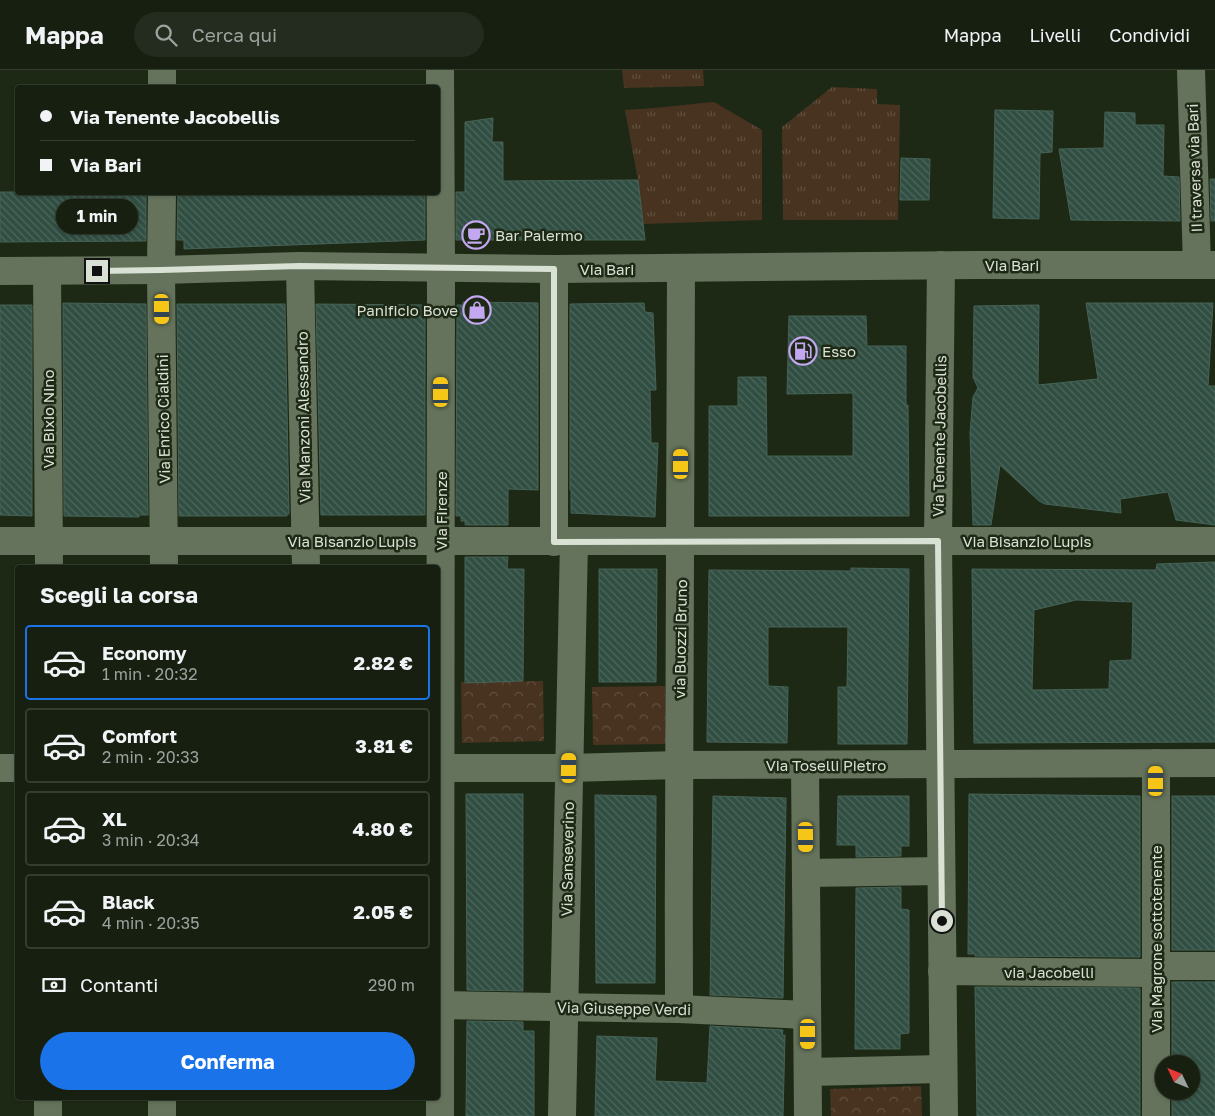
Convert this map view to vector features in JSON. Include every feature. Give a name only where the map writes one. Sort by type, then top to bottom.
[{"type":"street","points":[[162,70],[162,85]]},
{"type":"street","name":"Via Firenze","points":[[440,70],[440,654]]},
{"type":"street","name":"II traversa via Bari","points":[[1191,70],[1206,265]]},
{"type":"street","name":"Via Enrico Cialdini","points":[[162,195],[164,555]]},
{"type":"street","name":"Via Bari","points":[[0,271],[161,270],[300,266],[554,269],[942,265],[1206,265]]},
{"type":"street","name":"Via Tenente Jacobellis","points":[[942,265],[938,541],[944,1116]]},
{"type":"street","name":"Via Manzoni Alessandro","points":[[300,266],[306,555]]},
{"type":"street","name":"via Buozzi Bruno","points":[[679,1009],[678,765],[682,268]]},
{"type":"street","name":"Via Sanseverino","points":[[554,269],[564,541],[569,768],[562,1116]]},
{"type":"street","name":"Via Bixio Nino","points":[[47,271],[49,565]]},
{"type":"street","name":"Via Bisanzio Lupis","points":[[0,541],[49,540],[164,555],[306,555],[441,541],[1215,541]]},
{"type":"street","name":"Via Toselli Pietro","points":[[440,768],[1215,762]]},
{"type":"street","name":"Via Magrone sottotenente","points":[[1156,763],[1156,1116]]},
{"type":"street","points":[[805,765],[808,1116]]},
{"type":"street","points":[[0,768],[15,768]]},
{"type":"street","points":[[806,873],[942,871]]},
{"type":"street","name":"via Jacobelli","points":[[942,971],[1156,969],[1215,966]]},
{"type":"street","name":"Via Firenze","points":[[440,1005],[440,1116]]},
{"type":"street","name":"Via Giuseppe Verdi","points":[[440,1005],[679,1009],[808,1015]]},
{"type":"street","points":[[808,1072],[943,1069]]},
{"type":"street","points":[[48,1100],[48,1116]]},
{"type":"street","points":[[162,1100],[162,1116]]},
{"type":"green space","points":[[622,70],[703,70],[704,86],[624,88]]},
{"type":"green space","points":[[832,87],[877,89],[877,104],[900,105],[898,220],[783,220],[782,127]]},
{"type":"green space","points":[[714,102],[762,130],[762,220],[643,224],[638,180],[625,110]]},
{"type":"green space","points":[[543,681],[544,741],[462,743],[461,682]]},
{"type":"green space","points":[[665,686],[666,744],[593,745],[592,687]]},
{"type":"green space","points":[[921,1086],[922,1116],[831,1116],[830,1089]]},
{"type":"building","points":[[995,110],[1053,111],[1052,152],[1040,153],[1039,219],[993,218]]},
{"type":"building","points":[[1105,112],[1135,113],[1135,125],[1164,125],[1163,176],[1179,177],[1180,221],[1071,220],[1059,149],[1104,148]]},
{"type":"building","points":[[493,118],[492,142],[503,142],[503,181],[638,180],[645,240],[456,240],[456,192],[465,192],[465,122]]},
{"type":"building","points":[[901,158],[930,159],[929,200],[900,200]]},
{"type":"building","points":[[1210,179],[1215,179],[1215,221],[1211,221]]},
{"type":"building","points":[[0,192],[15,192],[15,195],[146,195],[146,241],[0,242]]},
{"type":"building","points":[[178,195],[425,195],[425,240],[184,249],[184,240],[177,240]]},
{"type":"building","points":[[463,302],[538,303],[538,490],[508,489],[508,525],[465,525],[465,521],[461,521],[461,516],[456,516],[457,305],[463,305]]},
{"type":"building","points":[[63,303],[146,304],[148,515],[139,515],[139,517],[64,516]]},
{"type":"building","points":[[644,303],[645,312],[653,313],[656,390],[650,390],[651,443],[658,443],[655,517],[571,513],[570,304]]},
{"type":"building","points":[[1086,303],[1213,303],[1208,386],[1215,386],[1215,525],[1176,520],[1168,492],[1120,499],[1121,513],[1045,504],[1039,501],[1000,465],[991,525],[973,525],[970,433],[973,397],[978,388],[973,377],[974,306],[1039,305],[1038,385],[1098,379]]},
{"type":"building","points":[[177,304],[285,304],[289,514],[287,516],[179,516]]},
{"type":"building","points":[[316,304],[425,305],[425,515],[321,515]]},
{"type":"building","points":[[0,305],[32,305],[32,516],[0,515]]},
{"type":"building","points":[[789,316],[866,316],[867,346],[906,346],[909,516],[709,516],[709,406],[738,406],[738,377],[766,377],[767,456],[853,456],[853,393],[787,394]]},
{"type":"building","points":[[465,557],[508,557],[507,569],[524,569],[523,681],[465,683]]},
{"type":"building","points":[[1215,562],[1215,742],[974,743],[972,569],[1156,570],[1157,564]],"holes":[[[1076,600],[1133,602],[1132,660],[1110,661],[1109,689],[1032,690],[1034,610]]]},
{"type":"building","points":[[851,568],[909,569],[907,744],[838,744],[838,687],[847,687],[848,627],[768,627],[768,686],[788,687],[787,743],[707,742],[709,570],[851,571]]},
{"type":"building","points":[[599,569],[657,569],[656,682],[599,682]]},
{"type":"building","points":[[466,794],[523,794],[523,991],[467,990]]},
{"type":"building","points":[[969,794],[1140,796],[1140,957],[975,956],[975,954],[968,954]]},
{"type":"building","points":[[595,795],[656,796],[655,983],[596,983]]},
{"type":"building","points":[[713,796],[786,798],[783,998],[710,995]]},
{"type":"building","points":[[838,796],[909,796],[909,846],[901,846],[901,856],[856,857],[856,845],[837,845]]},
{"type":"building","points":[[1172,796],[1215,796],[1215,950],[1172,950]]},
{"type":"building","points":[[901,887],[901,909],[909,910],[909,1033],[900,1034],[900,1049],[855,1049],[856,888]]},
{"type":"building","points":[[1172,982],[1215,982],[1215,1116],[1172,1116],[1172,1100],[1200,1100],[1200,1055],[1172,1055]]},
{"type":"building","points":[[975,987],[1140,988],[1140,1116],[977,1116]]},
{"type":"building","points":[[467,1021],[523,1022],[523,1031],[534,1031],[534,1116],[466,1116]]},
{"type":"building","points":[[710,1026],[783,1030],[782,1035],[785,1035],[783,1116],[595,1116],[597,1036],[657,1038],[655,1081],[707,1083]]},
{"type":"place","name":"Bar Palermo","points":[[476,235]]},
{"type":"place","name":"Panificio Bove","points":[[477,310]]},
{"type":"place","name":"Esso","points":[[803,351]]},
{"type":"route","points":[[97,271],[300,266],[554,269],[554,542],[938,541],[942,921]]}]
